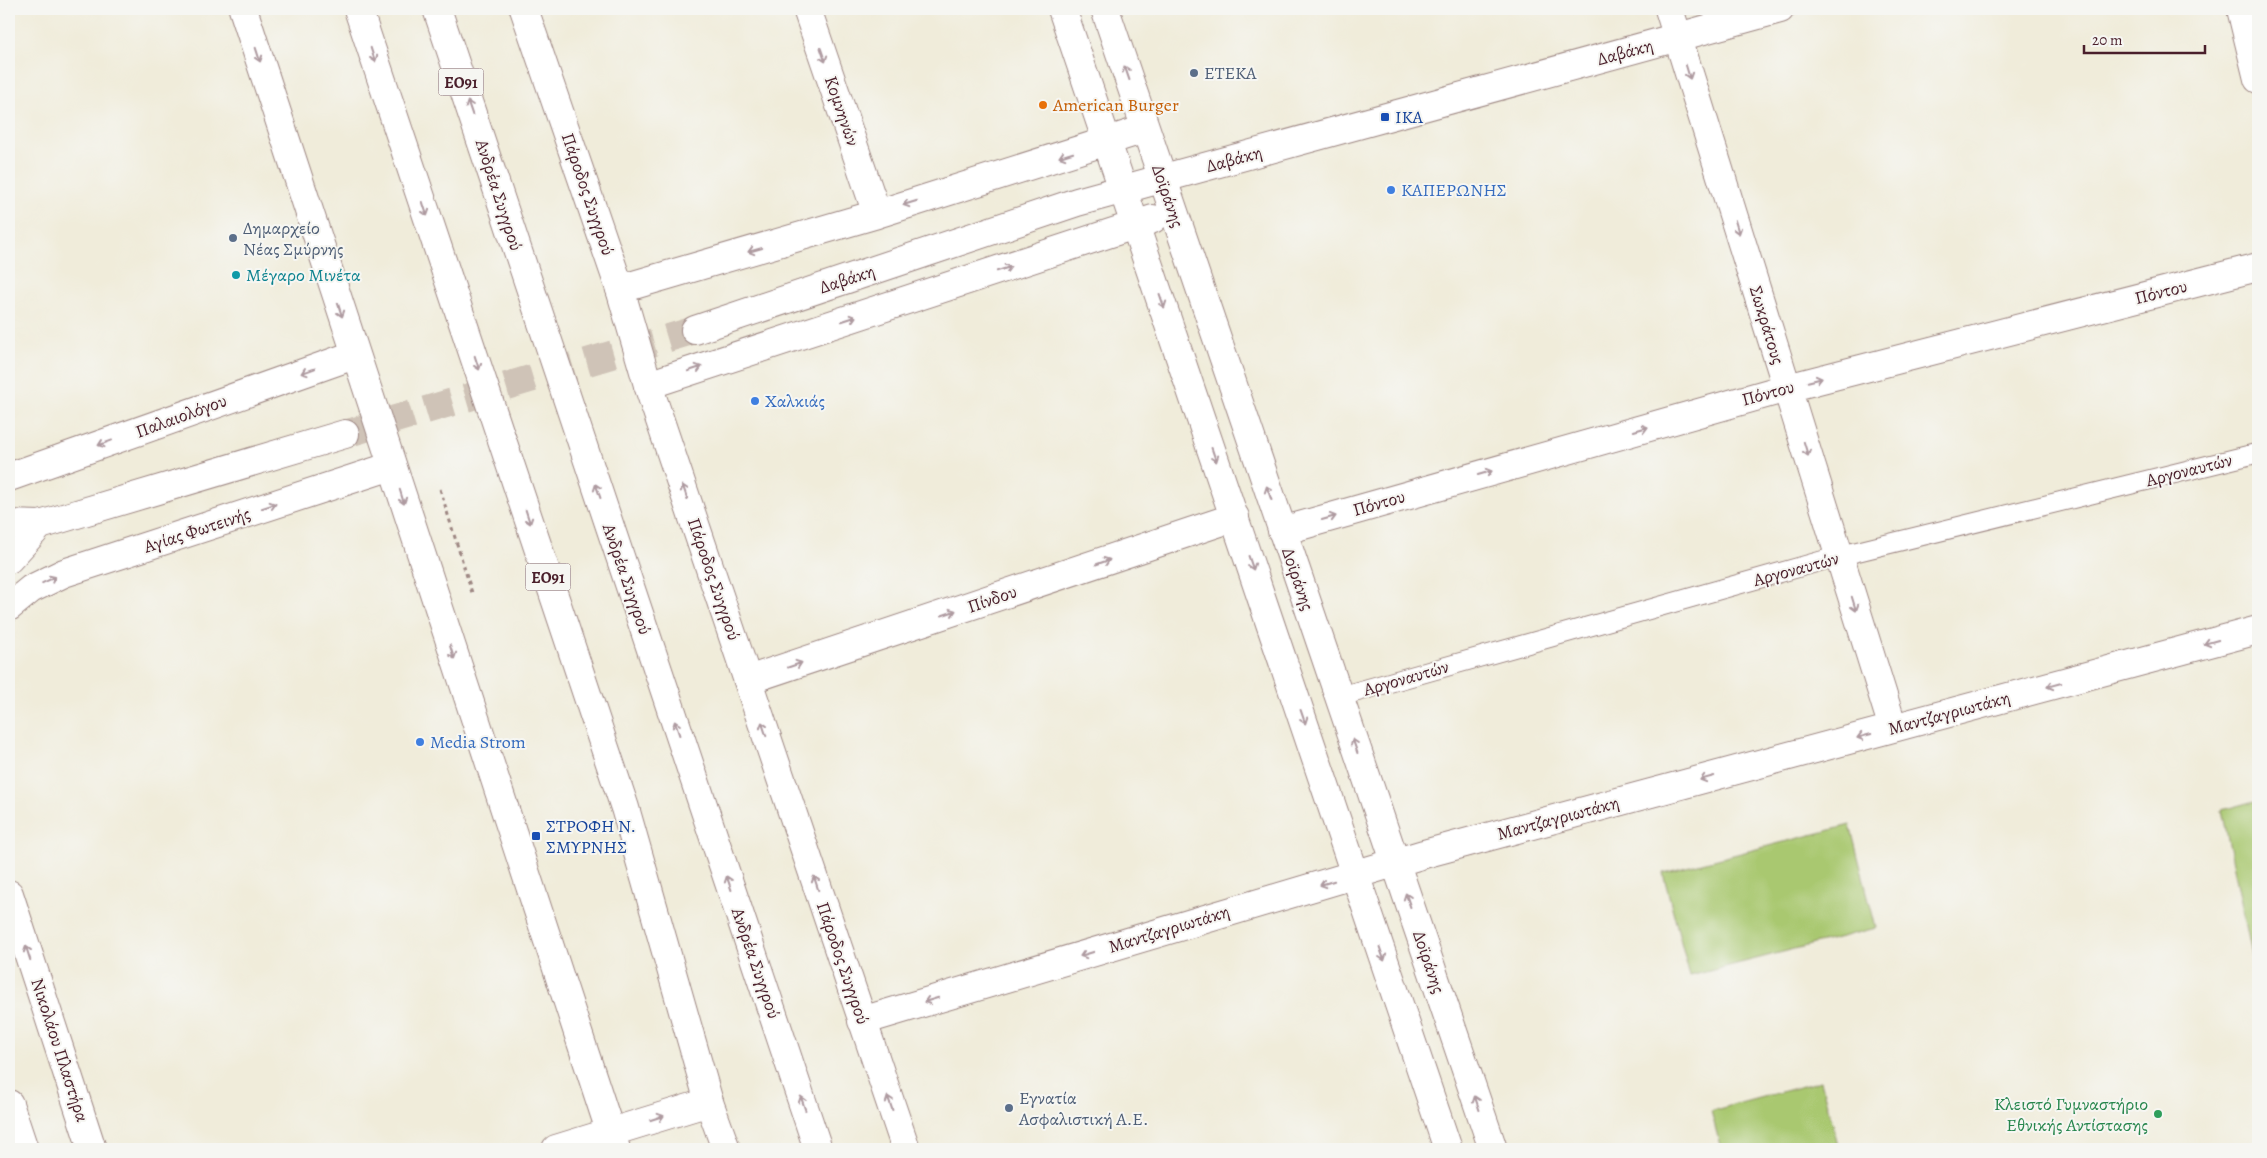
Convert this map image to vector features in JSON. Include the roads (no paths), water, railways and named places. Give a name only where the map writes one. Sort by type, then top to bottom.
[{"type":"main road","points":[[243,9],[436,606],[614,1141]]},
{"type":"main road","name":"ΕΟ91","points":[[358,9],[622,799],[709,1102],[726,1149]]},
{"type":"main road","name":"Ανδρέα Συγγρού","points":[[437,9],[818,1149]]},
{"type":"main road","name":"Πάροδος Συγγρού","points":[[524,9],[620,289],[648,384],[906,1149]]},
{"type":"main road","name":"Κομνηνών","points":[[807,9],[876,214]]},
{"type":"main road","points":[[1062,9],[1106,142],[1137,225],[1448,1149]]},
{"type":"main road","name":"Δοϊράνης","points":[[1105,9],[1161,179],[1493,1149]]},
{"type":"main road","name":"Σωκράτους","points":[[1669,9],[1893,728]]},
{"type":"main road","name":"Δαβάκη","points":[[695,330],[1077,202],[1780,9]]},
{"type":"main road","points":[[2241,9],[2258,79]]},
{"type":"main road","points":[[620,289],[876,214],[1145,129]]},
{"type":"main road","points":[[648,384],[1137,225],[1173,211]]},
{"type":"main road","name":"Πόντου","points":[[1282,531],[1787,388],[2258,267]]},
{"type":"main road","name":"Παλαιολόγου","points":[[9,477],[354,355]]},
{"type":"main road","points":[[9,524],[40,525],[345,434]]},
{"type":"main road","name":"Αγίας Φωτεινής","points":[[9,607],[31,589],[64,573],[392,466]]},
{"type":"main road","name":"Πίνδου","points":[[748,680],[1235,517]]},
{"type":"main road","points":[[9,559],[40,525]]},
{"type":"main road","name":"Μαντζαγριωτάκη","points":[[862,1021],[1395,862],[2258,630]]},
{"type":"main road","name":"Νικολάου Πλαστήρα","points":[[9,894],[92,1149]]},
{"type":"main road","points":[[556,1149],[614,1141],[709,1102]]},
{"type":"main road","points":[[9,1104],[24,1149]]},
{"type":"lane","name":"Αργοναυτών","points":[[1338,697],[1839,556],[2258,453]]},
{"type":"tunnel","points":[[345,434],[695,330]]},
{"type":"place","name":"ΕΤΕΚΑ","points":[[1194,73]]},
{"type":"place","name":"American Burger","points":[[1043,105]]},
{"type":"place","name":"ΙΚΑ","points":[[1385,117]]},
{"type":"place","name":"ΚΑΠΕΡΩΝΗΣ","points":[[1391,190]]},
{"type":"place","name":"Δημαρχείο Νέας Σμύρνης","points":[[233,238]]},
{"type":"place","name":"Μέγαρο Μινέτα","points":[[236,275]]},
{"type":"place","name":"Χαλκιάς","points":[[755,401]]},
{"type":"place","name":"Media Strom","points":[[420,742]]},
{"type":"place","name":"ΣΤΡΟΦΗ Ν. ΣΜΥΡΝΗΣ","points":[[536,836]]},
{"type":"place","name":"Εγνατία Ασφαλιστική Α.Ε.","points":[[1009,1108]]},
{"type":"place","name":"Κλειστό Γυμναστήριο Εθνικής Αντίστασης","points":[[2158,1114]]}]
